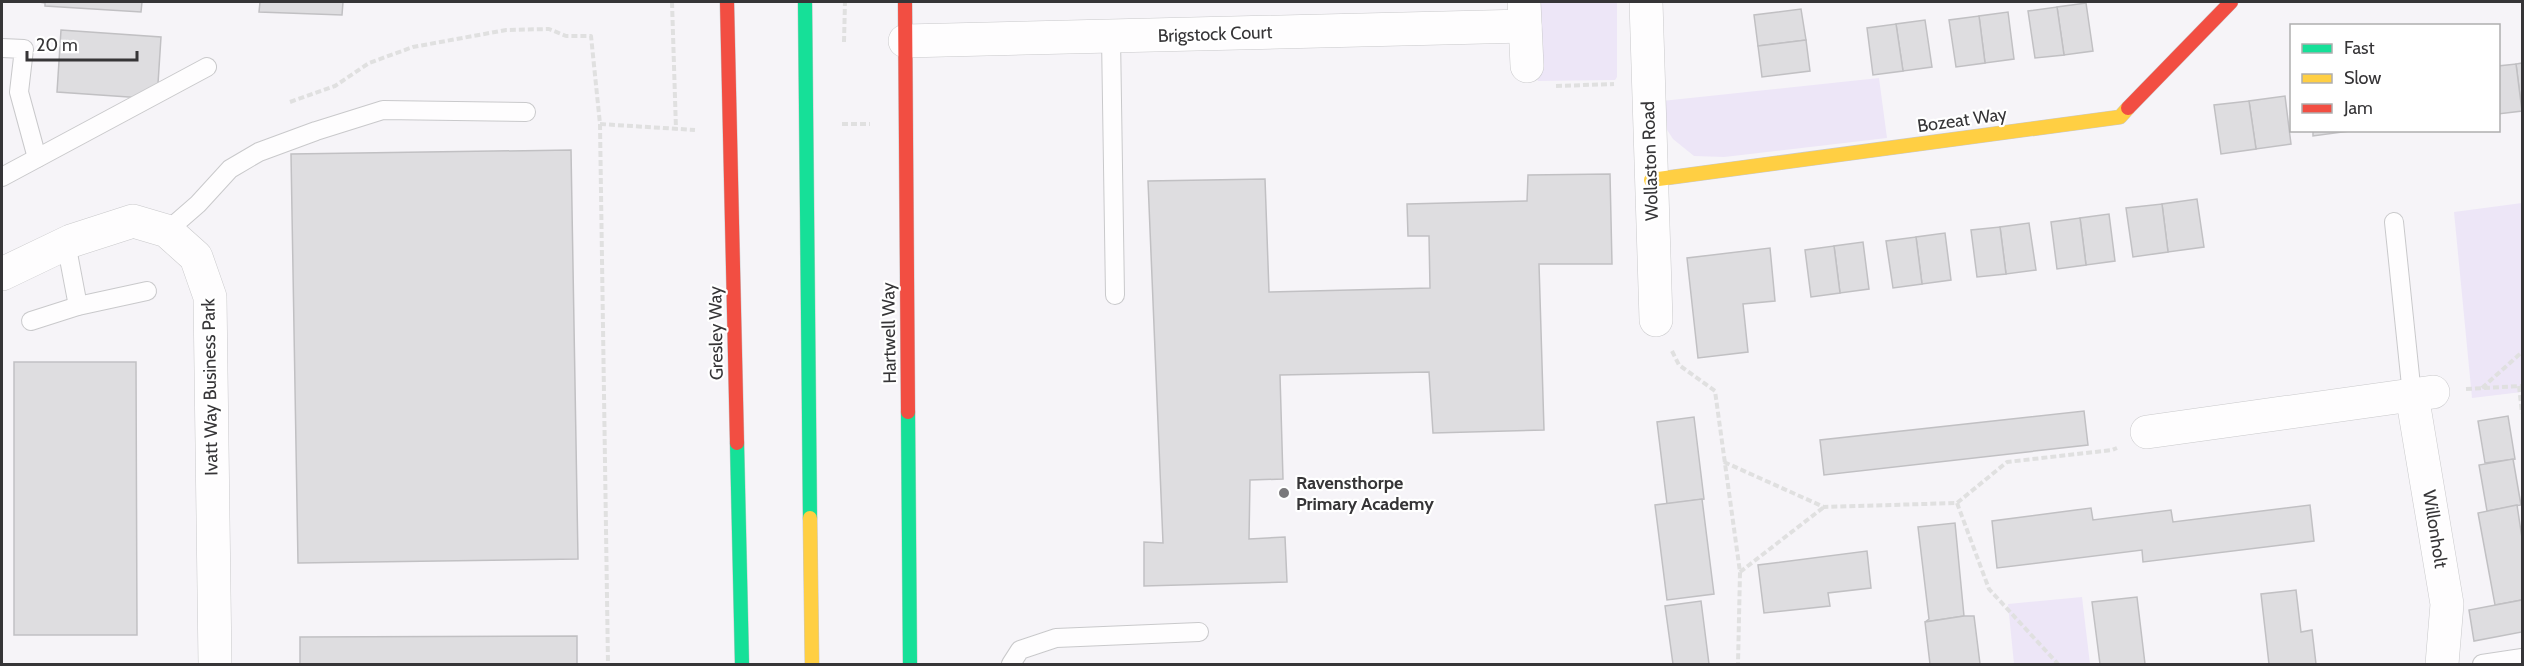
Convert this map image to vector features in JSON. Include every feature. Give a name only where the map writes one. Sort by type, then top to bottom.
[{"type":"street","name":"Gresley Way","points":[[728,2],[742,664]]},
{"type":"street","points":[[805,2],[812,664]]},
{"type":"street","name":"Hartwell Way","points":[[905,2],[910,664]]},
{"type":"street","name":"Wollaston Road","points":[[1646,2],[1656,320]]},
{"type":"street","name":"Bozeat Way","points":[[1651,180],[2120,117],[2230,2]]},
{"type":"street","name":"Brigstock Court","points":[[905,41],[1111,37],[1525,14],[1527,66]]},
{"type":"street","name":"Ivatt Way Business Park","points":[[2,274],[66,243],[133,221],[167,231],[196,257],[210,297],[215,664]]},
{"type":"street","points":[[2147,432],[2422,394]]},
{"type":"street","name":"Willonholt","points":[[2422,394],[2447,604],[2442,664]]},
{"type":"lane","points":[[1111,37],[1115,295]]},
{"type":"lane","points":[[2,48],[24,49],[19,92],[37,158]]},
{"type":"lane","points":[[2,177],[207,68]]},
{"type":"lane","points":[[167,231],[198,204],[230,169],[259,152],[316,131],[383,110],[526,112]]},
{"type":"lane","name":"Willonholt","points":[[2394,222],[2422,394]]},
{"type":"lane","points":[[66,243],[78,306]]},
{"type":"lane","points":[[31,321],[78,306],[147,291]]},
{"type":"lane","points":[[1011,664],[1020,650],[1056,638],[1199,632]]},
{"type":"lane","points":[[2482,664],[2523,658]]},
{"type":"path","points":[[600,124],[676,130],[672,2]]},
{"type":"path","points":[[290,102],[334,86],[369,63],[413,47],[506,30],[549,29],[566,36],[591,36],[600,124],[608,664]]},
{"type":"path","points":[[1527,66],[1534,86],[1648,83]]},
{"type":"path","points":[[1656,320],[1679,364],[1715,390],[1740,572],[1738,664]]},
{"type":"path","points":[[2481,388],[2523,352]]},
{"type":"path","points":[[2422,394],[2521,386],[2523,413]]},
{"type":"path","points":[[1724,462],[1824,507],[1957,503],[2007,462],[2112,450],[2147,432]]},
{"type":"path","points":[[1957,503],[1989,589],[2058,664]]},
{"type":"path","points":[[1740,572],[1824,507]]},
{"type":"shaded area","points":[[1532,2],[1617,2],[1617,77],[1615,80],[1538,81],[1532,68]]},
{"type":"shaded area","points":[[1879,78],[1887,138],[1724,157],[1694,156],[1673,139],[1662,122],[1662,101]]},
{"type":"shaded area","points":[[2522,203],[2522,392],[2472,398],[2454,212]]},
{"type":"shaded area","points":[[2082,597],[2090,664],[2014,664],[2008,604]]},
{"type":"building","points":[[39,2],[142,2],[141,12],[45,6],[45,3]]},
{"type":"building","points":[[260,2],[343,2],[342,15],[259,12]]},
{"type":"building","points":[[2086,3],[2093,51],[2064,55],[2057,7]]},
{"type":"building","points":[[2057,7],[2064,55],[2035,58],[2028,11]]},
{"type":"building","points":[[1801,9],[1806,40],[1758,46],[1754,15]]},
{"type":"building","points":[[2008,12],[2014,59],[1985,63],[1979,16]]},
{"type":"building","points":[[1979,16],[1985,63],[1956,67],[1949,20]]},
{"type":"building","points":[[1925,20],[1932,67],[1903,71],[1896,24]]},
{"type":"building","points":[[1896,24],[1903,71],[1873,75],[1867,28]]},
{"type":"building","points":[[61,30],[161,37],[157,99],[57,92]]},
{"type":"building","points":[[1806,40],[1810,71],[1762,77],[1758,46]]},
{"type":"building","points":[[2522,63],[2522,111],[2516,64]]},
{"type":"building","points":[[2516,64],[2522,111],[2500,114],[2500,66]]},
{"type":"building","points":[[2285,96],[2291,144],[2256,149],[2249,101]]},
{"type":"building","points":[[2249,101],[2256,149],[2221,154],[2214,105]]},
{"type":"building","points":[[2313,132],[2342,132],[2313,136]]},
{"type":"building","points":[[571,150],[578,559],[298,563],[291,154]]},
{"type":"building","points":[[1610,174],[1612,264],[1539,264],[1544,430],[1433,433],[1429,372],[1280,375],[1283,479],[1250,480],[1249,539],[1285,537],[1287,582],[1144,586],[1144,542],[1163,543],[1148,181],[1265,179],[1269,292],[1430,288],[1429,236],[1408,236],[1407,204],[1527,201],[1528,175]]},
{"type":"building","points":[[2197,199],[2204,247],[2168,252],[2162,204]]},
{"type":"building","points":[[2162,204],[2168,252],[2133,257],[2126,208]]},
{"type":"building","points":[[2109,214],[2115,261],[2086,265],[2080,218]]},
{"type":"building","points":[[2080,218],[2086,265],[2057,269],[2051,222]]},
{"type":"building","points":[[2029,223],[2036,270],[2006,274],[2000,227]]},
{"type":"building","points":[[2000,227],[2006,274],[1977,277],[1971,230]]},
{"type":"building","points":[[1945,233],[1951,280],[1922,284],[1916,237]]},
{"type":"building","points":[[1916,237],[1922,284],[1893,288],[1886,241]]},
{"type":"building","points":[[1863,242],[1869,289],[1840,293],[1834,246]]},
{"type":"building","points":[[1834,246],[1840,293],[1811,297],[1805,250]]},
{"type":"building","points":[[1770,248],[1775,301],[1743,304],[1748,352],[1698,358],[1687,258]]},
{"type":"building","points":[[14,362],[136,362],[137,635],[14,635]]},
{"type":"building","points":[[2084,411],[2088,445],[1824,475],[1820,440]]},
{"type":"building","points":[[2508,416],[2515,459],[2485,463],[2478,421]]},
{"type":"building","points":[[1694,417],[1704,499],[1667,504],[1657,422]]},
{"type":"building","points":[[2513,459],[2521,505],[2487,511],[2479,465]]},
{"type":"building","points":[[1702,499],[1714,594],[1667,600],[1655,505]]},
{"type":"building","points":[[2310,505],[2314,541],[2143,562],[2142,550],[1997,568],[1992,521],[2091,508],[2093,520],[2171,510],[2173,522]]},
{"type":"building","points":[[2517,505],[2522,538],[2522,600],[2495,605],[2478,513]]},
{"type":"building","points":[[1955,523],[1964,616],[1925,622],[1929,619],[1918,527]]},
{"type":"building","points":[[1867,551],[1871,588],[1828,593],[1830,606],[1764,613],[1758,565]]},
{"type":"building","points":[[2296,590],[2301,632],[2312,630],[2316,664],[2269,664],[2261,594]]},
{"type":"building","points":[[2137,597],[2145,664],[2100,664],[2092,602]]},
{"type":"building","points":[[2522,600],[2522,632],[2474,641],[2469,610]]},
{"type":"building","points":[[1701,601],[1709,664],[1673,664],[1665,606]]},
{"type":"building","points":[[1974,616],[1980,664],[1930,664],[1925,622]]},
{"type":"building","points":[[577,636],[577,664],[300,664],[300,637]]},
{"type":"traffic: fast","points":[[805,2],[810,518]]},
{"type":"traffic: fast","points":[[908,412],[910,664]]},
{"type":"traffic: fast","points":[[737,443],[742,664]]},
{"type":"traffic: slow","points":[[1651,180],[2120,117],[2128,108]]},
{"type":"traffic: slow","points":[[810,518],[812,664]]},
{"type":"traffic: jam","points":[[727,2],[737,443]]},
{"type":"traffic: jam","points":[[905,2],[908,412]]},
{"type":"traffic: jam","points":[[2128,108],[2231,2]]},
{"type":"place","name":"Ravensthorpe Primary Academy","points":[[1284,493]]}]
